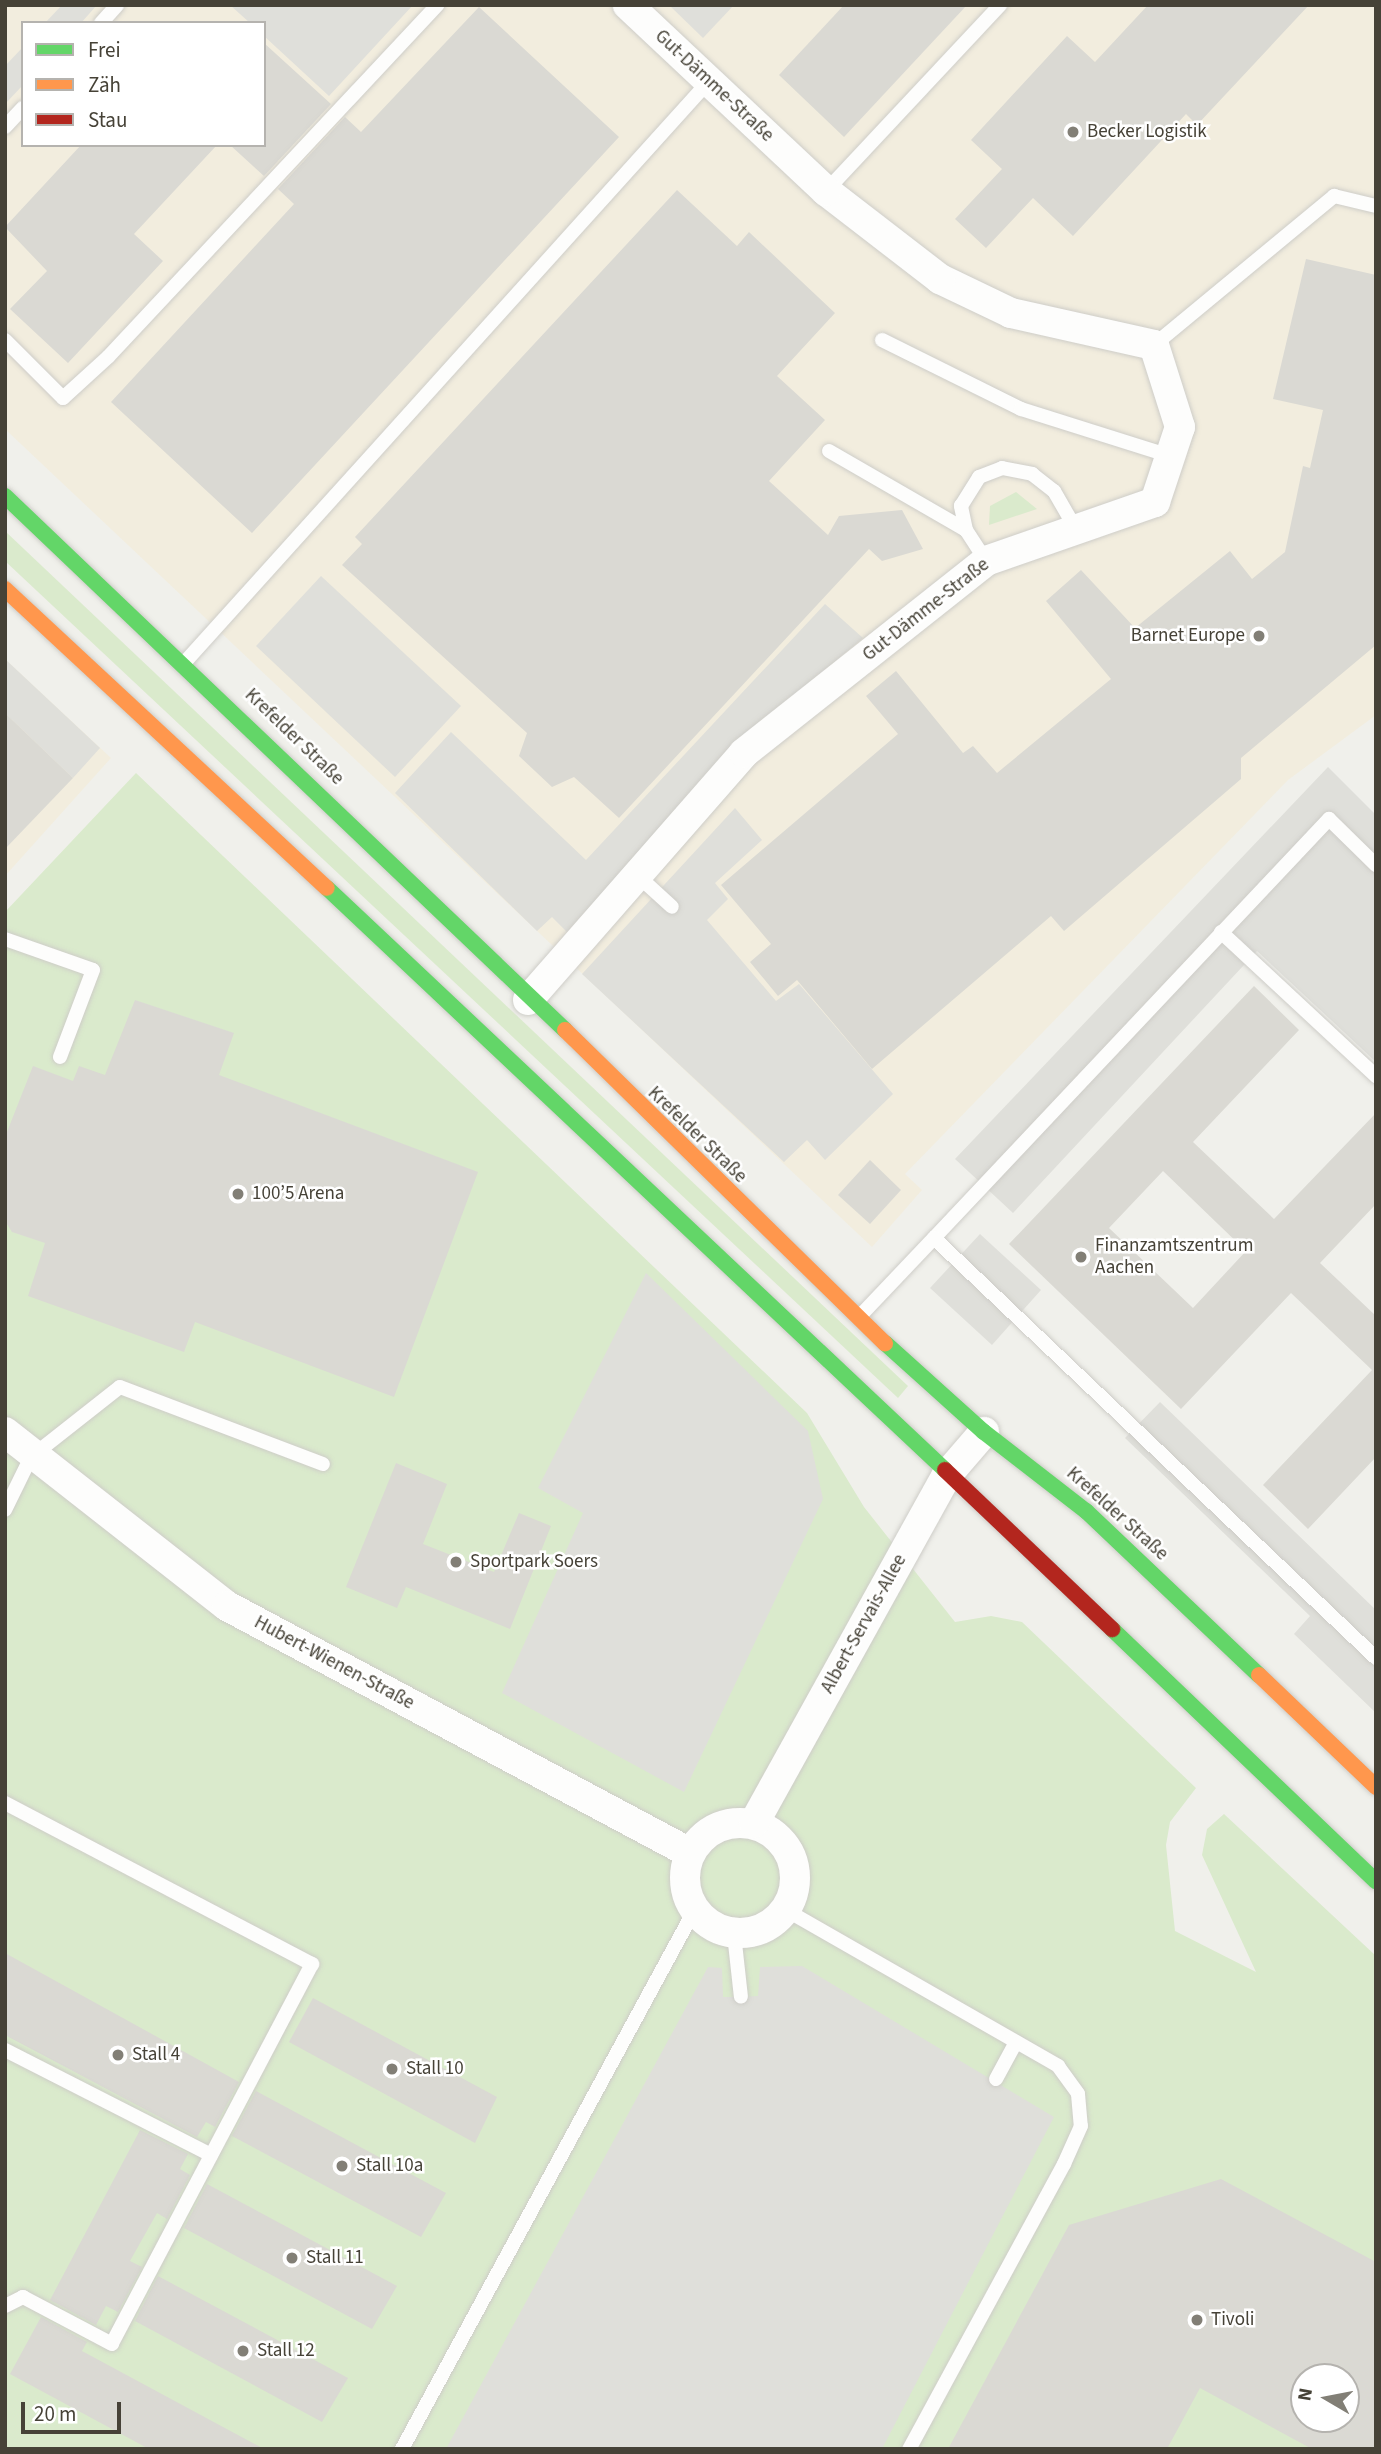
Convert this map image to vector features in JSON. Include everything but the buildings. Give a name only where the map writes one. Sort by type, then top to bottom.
[{"type":"main road","name":"Krefelder Straße","points":[[5,496],[185,662],[528,1000],[858,1318],[984,1432],[1086,1511],[1373,1779]]},
{"type":"main road","points":[[5,589],[650,1188],[947,1475],[1376,1881]]},
{"type":"street","name":"Gut-Dämme-Straße","points":[[528,1000],[744,753],[986,561],[1155,502],[1173,457],[1180,427],[1154,345],[1011,313],[940,279],[826,191],[628,5]]},
{"type":"street","name":"Hubert-Wienen-Straße","points":[[5,1432],[31,1457],[227,1606],[690,1853]]},
{"type":"street","name":"Albert-Servais-Allee","points":[[754,1823],[947,1475],[984,1432]]},
{"type":"street","points":[[729,1823],[754,1823],[777,1836],[792,1858],[795,1884],[786,1910],[764,1929],[734,1934],[712,1927],[694,1911],[684,1882],[690,1853],[705,1833],[729,1823]]},
{"type":"lane","points":[[103,21],[117,5]]},
{"type":"lane","points":[[5,340],[63,398],[108,357],[437,5]]},
{"type":"lane","points":[[826,191],[1000,5]]},
{"type":"lane","points":[[185,662],[710,80]]},
{"type":"lane","points":[[5,127],[21,110]]},
{"type":"lane","points":[[1154,345],[1334,196],[1376,206]]},
{"type":"lane","points":[[882,340],[1021,409],[1173,457]]},
{"type":"lane","points":[[829,451],[966,530]]},
{"type":"lane","points":[[986,561],[966,530],[961,506],[979,477],[1002,468],[1032,474],[1054,491],[1077,531]]},
{"type":"lane","points":[[858,1318],[1329,819],[1376,865]]},
{"type":"lane","points":[[637,875],[672,907]]},
{"type":"lane","points":[[1221,932],[1376,1076]]},
{"type":"lane","points":[[5,939],[93,970],[60,1057]]},
{"type":"lane","points":[[934,1238],[1376,1658]]},
{"type":"lane","points":[[5,1510],[31,1457],[120,1387],[323,1464]]},
{"type":"lane","points":[[5,1803],[312,1964],[112,2344],[23,2297],[5,2306]]},
{"type":"lane","points":[[786,1910],[1058,2066],[1078,2094],[1081,2126],[909,2449]]},
{"type":"lane","points":[[402,2449],[694,1911]]},
{"type":"lane","points":[[734,1934],[741,1997]]},
{"type":"lane","points":[[996,2079],[1016,2042]]},
{"type":"lane","points":[[5,2050],[211,2155]]},
{"type":"shaded area","points":[[5,5],[1376,5],[1376,715],[1288,780],[905,1174],[922,1190],[872,1247],[5,429]]},
{"type":"shaded area","points":[[62,5],[97,5],[83,21],[47,21]]},
{"type":"shaded area","points":[[230,5],[413,5],[329,96],[266,38],[266,21],[248,21]]},
{"type":"shaded area","points":[[669,5],[734,5],[703,38]]},
{"type":"shaded area","points":[[21,49],[21,87],[5,104],[5,66]]},
{"type":"shaded area","points":[[321,576],[461,706],[395,777],[256,646]]},
{"type":"shaded area","points":[[825,604],[863,638],[741,740],[567,932],[552,917],[537,931],[395,793],[451,732],[586,860]]},
{"type":"shaded area","points":[[5,659],[111,758],[5,876]]},
{"type":"shaded area","points":[[5,659],[100,748],[73,778],[5,713]]},
{"type":"shaded area","points":[[1328,767],[1376,815],[1376,1062],[1257,951],[1013,1213],[955,1159]]},
{"type":"shaded area","points":[[735,808],[762,840],[715,883],[728,899],[707,920],[776,1001],[799,984],[893,1094],[825,1160],[807,1140],[784,1162],[582,974]]},
{"type":"shaded area","points":[[980,1234],[1041,1290],[992,1345],[930,1288]]},
{"type":"shaded area","points":[[646,1273],[808,1431],[823,1499],[684,1792],[502,1693],[583,1513],[538,1488]]},
{"type":"shaded area","points":[[1160,1402],[1376,1610],[1376,1713],[1294,1634],[1310,1616],[1125,1438]]},
{"type":"shaded area","points":[[802,1966],[1054,2117],[882,2449],[446,2449],[708,1967],[722,1968],[723,1997],[741,1997],[758,1996],[760,1967]]},
{"type":"green space","points":[[1016,492],[1037,509],[989,525],[990,506]]},
{"type":"green space","points":[[5,531],[908,1386],[898,1398],[5,561]]},
{"type":"green space","name":"Sportpark Soers","points":[[136,773],[807,1413],[864,1507],[955,1622],[991,1616],[1022,1622],[1196,1788],[1170,1822],[1166,1845],[1175,1931],[1256,1972],[1202,1855],[1207,1829],[1224,1814],[1376,1956],[1376,2449],[5,2449],[5,912]]},
{"type":"traffic: fast","points":[[5,496],[565,1030]]},
{"type":"traffic: fast","points":[[327,888],[945,1470]]},
{"type":"traffic: fast","points":[[885,1343],[984,1432],[1086,1511],[1259,1675]]},
{"type":"traffic: fast","points":[[1112,1629],[1376,1881]]},
{"type":"traffic: slow","points":[[5,589],[327,888]]},
{"type":"traffic: slow","points":[[565,1030],[885,1343]]},
{"type":"traffic: slow","points":[[1259,1675],[1376,1787]]},
{"type":"traffic: jam","points":[[945,1470],[1112,1629]]},
{"type":"place","name":"Becker Logistik","points":[[1073,132]]},
{"type":"place","name":"Barnet Europe","points":[[1259,636]]},
{"type":"place","name":"100’5 Arena","points":[[238,1194]]},
{"type":"place","name":"Finanzamtszentrum Aachen","points":[[1081,1257]]},
{"type":"place","name":"Sportpark Soers","points":[[456,1562]]},
{"type":"place","name":"Stall 4","points":[[118,2055]]},
{"type":"place","name":"Stall 10","points":[[392,2069]]},
{"type":"place","name":"Stall 10a","points":[[342,2166]]},
{"type":"place","name":"Stall 11","points":[[292,2258]]},
{"type":"place","name":"Tivoli","points":[[1197,2320]]},
{"type":"place","name":"Stall 12","points":[[243,2351]]}]
